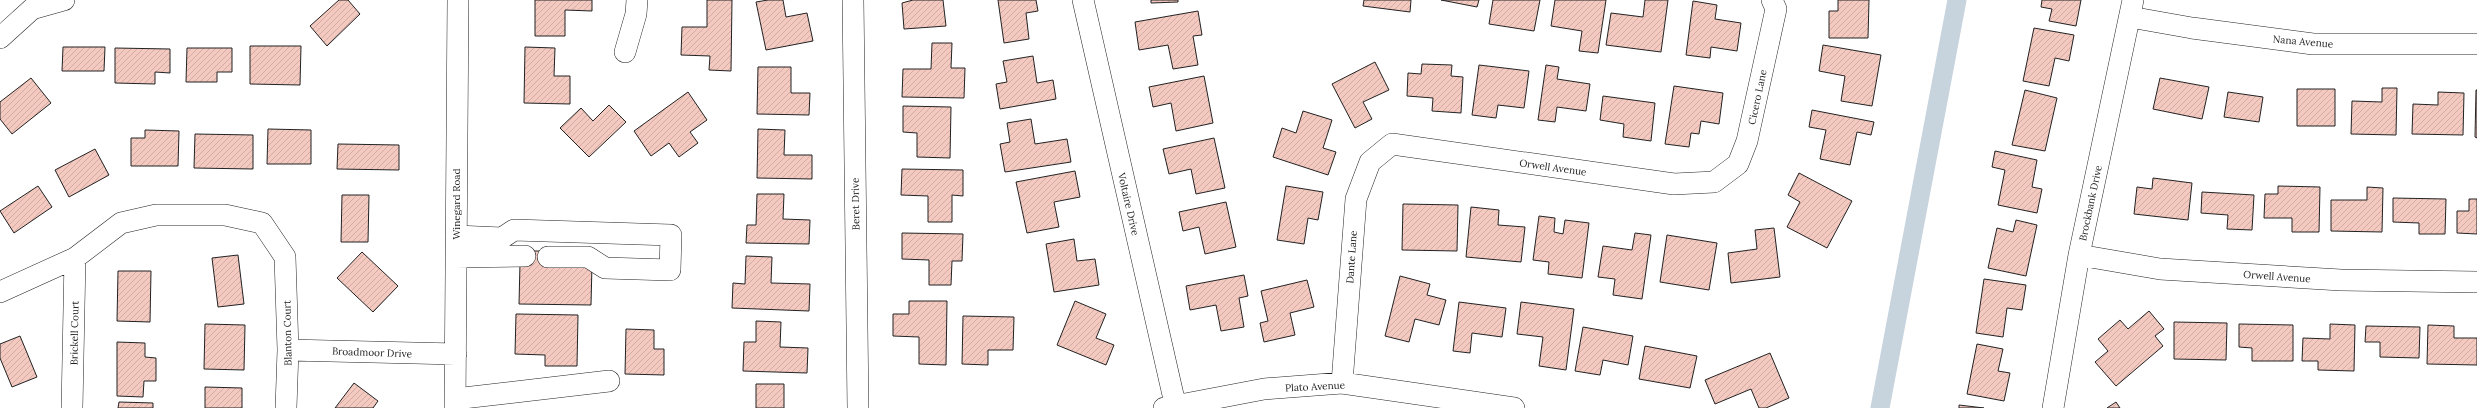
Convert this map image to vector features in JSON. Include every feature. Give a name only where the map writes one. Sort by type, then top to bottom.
[{"type":"street","points":[[0,38],[32,9],[64,0]]},
{"type":"street","name":"Winegard Road","points":[[455,404],[458,0]]},
{"type":"street","points":[[625,52],[636,14],[637,0]]},
{"type":"street","name":"Beret Drive","points":[[853,0],[858,408]]},
{"type":"street","name":"Voltaire Drive","points":[[1083,0],[1172,408]]},
{"type":"street","name":"Cicero Lane","points":[[1714,182],[1738,164],[1747,141],[1776,9],[1772,0]]},
{"type":"street","name":"Nana Avenue","points":[[2131,8],[2192,28],[2313,44],[2477,44]]},
{"type":"street","name":"Brockbank Drive","points":[[2053,408],[2079,255],[2131,8]]},
{"type":"street","name":"Orwell Avenue","points":[[1392,144],[1674,184],[1714,182]]},
{"type":"street","name":"Dante Lane","points":[[1342,383],[1356,199],[1370,162],[1392,144]]},
{"type":"street","name":"Blanton Court","points":[[75,258],[122,223],[156,215],[225,215],[262,223],[285,258],[288,350],[286,408]]},
{"type":"street","points":[[456,236],[502,238],[514,230],[671,235],[670,270],[605,268],[588,257],[548,256]]},
{"type":"street","name":"Orwell Avenue","points":[[2079,255],[2160,269],[2342,280],[2477,282]]},
{"type":"street","points":[[456,257],[525,256]]},
{"type":"street","points":[[0,292],[75,258]]},
{"type":"street","name":"Brickell Court","points":[[72,408],[75,258]]},
{"type":"street","name":"Broadmoor Drive","points":[[288,350],[456,354]]},
{"type":"street","points":[[455,404],[609,381]]},
{"type":"street","name":"Plato Avenue","points":[[1172,408],[1264,389],[1342,383],[1514,408]]},
{"type":"building","points":[[339,0],[348,0],[360,14],[327,46],[310,26]]},
{"type":"building","points":[[535,0],[592,0],[592,11],[565,10],[565,36],[535,36]]},
{"type":"building","points":[[707,0],[732,0],[731,71],[709,70],[710,56],[681,55],[682,27],[707,27]]},
{"type":"building","points":[[783,0],[786,17],[807,13],[813,41],[766,50],[756,2]]},
{"type":"building","points":[[913,0],[943,0],[946,26],[904,29],[902,3]]},
{"type":"building","points":[[998,0],[1036,0],[1038,11],[1026,13],[1029,39],[1004,43]]},
{"type":"building","points":[[1151,0],[1178,0],[1178,2],[1151,3]]},
{"type":"building","points":[[1364,0],[1411,0],[1410,12],[1363,6]]},
{"type":"building","points":[[1441,0],[1479,0],[1477,7]]},
{"type":"building","points":[[1493,0],[1540,0],[1534,31],[1489,24]]},
{"type":"building","points":[[1555,0],[1606,0],[1598,53],[1579,51],[1582,31],[1551,26]]},
{"type":"building","points":[[1645,0],[1668,0],[1661,52],[1606,45],[1611,13],[1643,17]]},
{"type":"building","points":[[1838,0],[1869,0],[1868,38],[1829,38],[1829,11],[1838,11]]},
{"type":"building","points":[[2042,0],[2081,0],[2076,26],[2049,21],[2052,9],[2041,7]]},
{"type":"building","points":[[1693,1],[1717,5],[1715,19],[1741,23],[1737,51],[1711,47],[1710,58],[1686,55]]},
{"type":"building","points":[[1198,11],[1202,35],[1193,36],[1198,65],[1173,69],[1168,45],[1139,50],[1135,22]]},
{"type":"building","points":[[2034,28],[2074,35],[2069,61],[2055,58],[2049,86],[2023,81]]},
{"type":"building","points":[[932,43],[952,43],[951,68],[965,68],[964,98],[902,97],[903,69],[931,69]]},
{"type":"building","points":[[1823,45],[1881,55],[1872,106],[1841,101],[1845,76],[1819,71]]},
{"type":"building","points":[[250,46],[301,46],[300,85],[250,84]]},
{"type":"building","points":[[63,47],[105,47],[104,71],[62,71]]},
{"type":"building","points":[[525,47],[555,48],[554,76],[570,76],[570,104],[524,103]]},
{"type":"building","points":[[115,48],[170,49],[170,73],[155,72],[155,84],[115,83]]},
{"type":"building","points":[[187,48],[232,48],[232,72],[217,72],[217,82],[186,82]]},
{"type":"building","points":[[1033,56],[1037,83],[1053,80],[1056,99],[1000,109],[996,84],[1007,82],[1003,61]]},
{"type":"building","points":[[1375,62],[1389,90],[1363,102],[1372,119],[1355,128],[1332,84]]},
{"type":"building","points":[[1422,64],[1452,65],[1451,76],[1463,77],[1461,113],[1432,111],[1433,98],[1407,96],[1408,73],[1421,74]]},
{"type":"building","points":[[1479,65],[1529,71],[1524,108],[1498,105],[1496,118],[1472,115]]},
{"type":"building","points":[[1546,65],[1559,67],[1557,79],[1590,84],[1586,111],[1557,107],[1555,122],[1538,120]]},
{"type":"building","points":[[758,67],[791,67],[791,93],[810,93],[809,115],[757,114]]},
{"type":"building","points":[[1204,76],[1213,123],[1176,131],[1171,103],[1153,107],[1149,87]]},
{"type":"building","points":[[31,78],[51,103],[12,134],[0,119],[0,102]]},
{"type":"building","points":[[2160,78],[2209,87],[2202,119],[2153,109]]},
{"type":"building","points":[[1674,86],[1723,93],[1719,124],[1701,121],[1699,134],[1691,133],[1689,147],[1665,144]]},
{"type":"building","points":[[2382,88],[2397,88],[2396,135],[2351,134],[2352,101],[2382,102]]},
{"type":"building","points":[[2297,89],[2335,89],[2335,126],[2297,126]]},
{"type":"building","points":[[2025,90],[2057,98],[2045,151],[2012,145]]},
{"type":"building","points":[[2477,90],[2477,138],[2475,137]]},
{"type":"building","points":[[688,92],[707,120],[690,132],[698,143],[679,157],[669,143],[651,156],[634,131]]},
{"type":"building","points":[[2228,92],[2263,97],[2259,122],[2224,117]]},
{"type":"building","points":[[2438,92],[2464,93],[2463,135],[2412,134],[2413,104],[2438,105]]},
{"type":"building","points":[[1603,96],[1655,103],[1651,141],[1623,137],[1624,124],[1600,120]]},
{"type":"building","points":[[609,105],[626,122],[589,157],[560,128],[581,108],[593,121]]},
{"type":"building","points":[[903,106],[951,107],[950,158],[917,157],[917,133],[903,132]]},
{"type":"building","points":[[1812,110],[1874,122],[1871,135],[1857,132],[1850,165],[1820,159],[1826,130],[1809,127]]},
{"type":"building","points":[[1303,111],[1332,120],[1323,148],[1336,152],[1328,175],[1273,157],[1282,128],[1296,133]]},
{"type":"building","points":[[1031,119],[1035,144],[1067,139],[1071,162],[1005,172],[1000,144],[1010,142],[1007,123]]},
{"type":"building","points":[[268,129],[311,130],[311,164],[267,164]]},
{"type":"building","points":[[758,129],[785,130],[784,155],[812,155],[812,179],[757,178]]},
{"type":"building","points":[[145,130],[179,131],[178,166],[131,166],[131,138],[145,138]]},
{"type":"building","points":[[195,134],[253,135],[253,169],[194,168]]},
{"type":"building","points":[[1214,138],[1225,188],[1196,194],[1191,169],[1169,174],[1163,149]]},
{"type":"building","points":[[338,144],[399,145],[399,170],[337,169]]},
{"type":"building","points":[[95,149],[109,175],[69,197],[55,170]]},
{"type":"building","points":[[1995,151],[2037,160],[2032,187],[2042,189],[2037,213],[1998,205],[2005,170],[1992,167]]},
{"type":"building","points":[[902,169],[963,170],[963,196],[952,195],[952,222],[928,222],[928,196],[901,195]]},
{"type":"building","points":[[1075,171],[1080,197],[1054,202],[1059,227],[1027,233],[1016,182]]},
{"type":"building","points":[[1799,173],[1852,201],[1827,248],[1787,227],[1800,202],[1788,195]]},
{"type":"building","points":[[2153,178],[2192,183],[2188,220],[2134,214],[2137,187],[2152,189]]},
{"type":"building","points":[[38,186],[52,207],[14,233],[0,211]]},
{"type":"building","points":[[1286,186],[1323,192],[1318,220],[1308,218],[1304,244],[1277,240]]},
{"type":"building","points":[[2278,186],[2320,187],[2319,232],[2292,232],[2292,218],[2264,218],[2265,194],[2278,194]]},
{"type":"building","points":[[2367,187],[2383,188],[2382,232],[2331,231],[2331,200],[2367,200]]},
{"type":"building","points":[[2202,192],[2254,195],[2252,230],[2227,229],[2228,215],[2201,213]]},
{"type":"building","points":[[757,194],[784,194],[783,219],[810,220],[809,244],[746,243],[747,225],[756,225]]},
{"type":"building","points":[[342,195],[369,195],[368,242],[341,242]]},
{"type":"building","points":[[2393,198],[2446,199],[2445,234],[2419,234],[2419,223],[2393,222]]},
{"type":"building","points":[[2469,199],[2477,199],[2477,234],[2457,233],[2457,211],[2469,211]]},
{"type":"building","points":[[1226,202],[1236,247],[1205,254],[1199,227],[1183,231],[1179,212]]},
{"type":"building","points":[[1403,204],[1458,205],[1457,251],[1402,250]]},
{"type":"building","points":[[1471,207],[1499,210],[1498,225],[1525,227],[1521,262],[1466,257]]},
{"type":"building","points":[[1539,216],[1555,218],[1554,232],[1563,234],[1565,220],[1589,223],[1582,278],[1548,274],[1549,262],[1533,260]]},
{"type":"building","points":[[2016,220],[2037,225],[2026,276],[1988,268],[1997,228],[2013,232]]},
{"type":"building","points":[[1774,228],[1780,277],[1731,283],[1728,253],[1757,249],[1755,230]]},
{"type":"building","points":[[902,233],[963,234],[962,261],[952,261],[951,285],[929,285],[929,260],[902,259]]},
{"type":"building","points":[[1635,233],[1651,235],[1642,299],[1613,295],[1615,279],[1598,277],[1603,246],[1632,250]]},
{"type":"building","points":[[1667,235],[1717,243],[1709,290],[1660,282]]},
{"type":"building","points":[[1074,239],[1077,261],[1095,259],[1099,285],[1054,292],[1046,244]]},
{"type":"building","points":[[525,251],[548,251],[592,264],[591,305],[519,304],[520,263]]},
{"type":"building","points":[[362,252],[398,286],[373,312],[337,278]]},
{"type":"building","points":[[238,255],[244,304],[218,307],[212,258]]},
{"type":"building","points":[[746,256],[772,257],[771,283],[810,284],[809,311],[732,308],[733,283],[745,284]]},
{"type":"building","points":[[118,271],[151,271],[150,322],[117,321]]},
{"type":"building","points":[[1244,275],[1248,296],[1239,298],[1244,327],[1221,331],[1216,305],[1190,310],[1186,286]]},
{"type":"building","points":[[1400,276],[1430,284],[1427,295],[1446,300],[1439,325],[1415,319],[1409,342],[1385,336]]},
{"type":"building","points":[[1984,279],[2026,285],[2022,310],[2007,308],[2003,337],[1976,333]]},
{"type":"building","points":[[1307,280],[1314,307],[1290,313],[1295,335],[1264,342],[1260,323],[1268,321],[1261,291]]},
{"type":"building","points":[[909,301],[947,301],[946,365],[919,364],[919,337],[893,336],[893,314],[909,314]]},
{"type":"building","points":[[1075,301],[1106,314],[1096,338],[1114,345],[1106,365],[1057,345]]},
{"type":"building","points":[[1459,302],[1506,308],[1502,337],[1472,333],[1470,353],[1453,351]]},
{"type":"building","points":[[1521,302],[1574,309],[1566,370],[1539,366],[1543,337],[1517,334]]},
{"type":"building","points":[[2149,311],[2164,329],[2155,336],[2163,346],[2116,386],[2095,362],[2108,351],[2098,339],[2120,320],[2128,329]]},
{"type":"building","points":[[516,314],[578,315],[577,366],[545,366],[545,355],[515,354]]},
{"type":"building","points":[[963,316],[1014,317],[1013,350],[988,350],[988,365],[962,364]]},
{"type":"building","points":[[756,321],[781,322],[780,347],[808,348],[807,373],[743,371],[744,342],[756,342]]},
{"type":"building","points":[[2174,322],[2227,323],[2226,360],[2174,359]]},
{"type":"building","points":[[205,324],[245,325],[244,370],[204,369]]},
{"type":"building","points":[[2239,324],[2293,325],[2293,361],[2252,361],[2252,348],[2239,347]]},
{"type":"building","points":[[2330,324],[2355,325],[2354,371],[2318,370],[2318,361],[2302,361],[2303,338],[2330,339]]},
{"type":"building","points":[[2428,325],[2454,326],[2454,338],[2477,338],[2477,365],[2427,364]]},
{"type":"building","points":[[2366,326],[2420,327],[2419,358],[2380,357],[2380,342],[2365,342]]},
{"type":"building","points":[[1583,327],[1633,336],[1628,365],[1603,360],[1600,375],[1575,371]]},
{"type":"building","points":[[626,329],[654,330],[654,349],[664,349],[664,375],[625,374]]},
{"type":"building","points":[[20,336],[37,377],[12,387],[0,358],[0,344]]},
{"type":"building","points":[[117,342],[145,343],[145,357],[156,358],[156,381],[144,381],[143,397],[117,396]]},
{"type":"building","points":[[1977,344],[2003,349],[1998,371],[2010,373],[2004,401],[1967,394]]},
{"type":"building","points":[[1645,346],[1697,356],[1690,388],[1639,379]]},
{"type":"building","points":[[1770,353],[1789,398],[1766,408],[1759,408],[1751,389],[1715,404],[1705,380]]},
{"type":"building","points":[[354,383],[378,401],[373,408],[335,408]]},
{"type":"building","points":[[756,384],[784,384],[784,408],[756,408]]},
{"type":"building","points":[[205,387],[242,388],[242,408],[205,408]]},
{"type":"building","points":[[119,402],[153,403],[153,408],[118,408]]},
{"type":"building","points":[[2116,402],[2120,408],[2107,408]]},
{"type":"building","points":[[1959,405],[1984,408],[1959,408]]},
{"type":"waterway","points":[[1880,408],[1957,0]]}]
